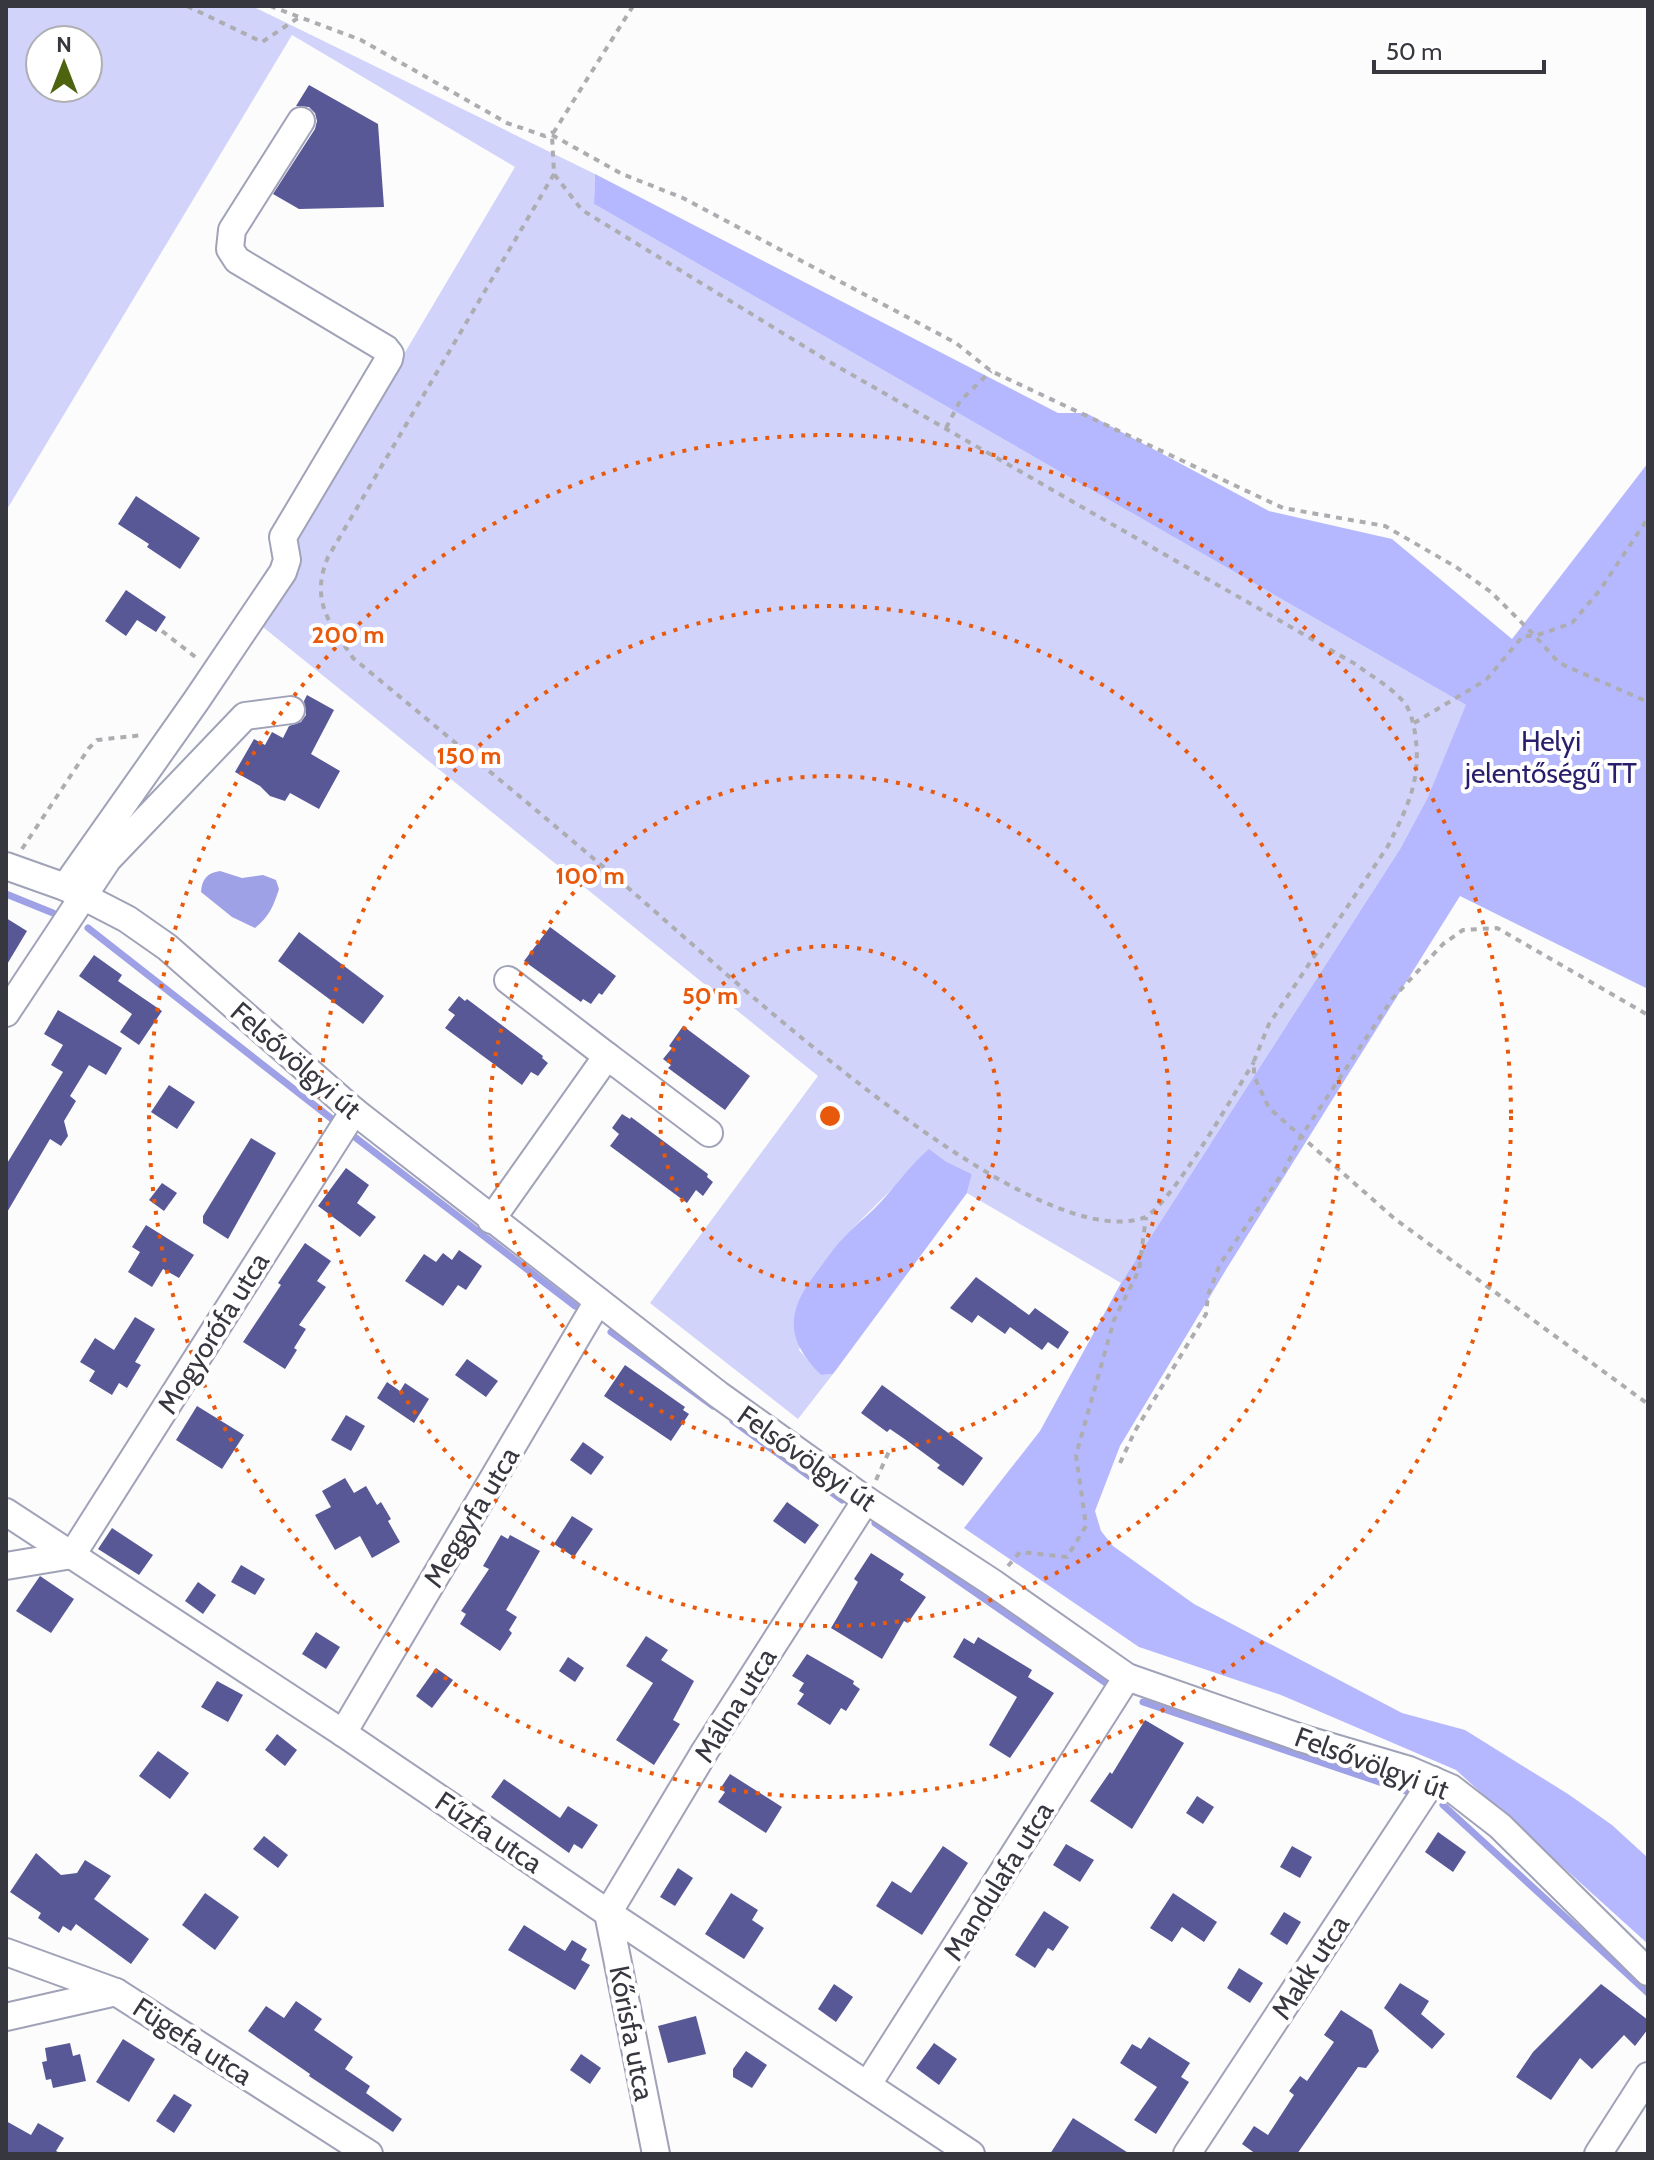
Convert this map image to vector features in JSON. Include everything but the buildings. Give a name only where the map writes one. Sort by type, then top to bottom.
[{"type":"street","points":[[6,1013],[73,892],[283,572],[287,560],[283,537],[389,359],[386,349],[237,260],[230,249],[232,230],[301,121]]},
{"type":"street","points":[[73,892],[245,716],[291,710]]},
{"type":"street","name":"Felsővölgyi út","points":[[8,867],[73,892],[127,919],[167,947],[354,1111],[719,1395],[864,1499],[993,1583],[1127,1677],[1433,1780],[1475,1805],[1500,1826],[1648,1972]]},
{"type":"street","points":[[508,980],[709,1133]]},
{"type":"street","points":[[491,1220],[607,1056]]},
{"type":"street","name":"Mogyorófa utca","points":[[72,1555],[354,1111]]},
{"type":"street","name":"Meggyfa utca","points":[[343,1733],[598,1301]]},
{"type":"street","name":"Málna utca","points":[[608,1913],[705,1751],[864,1499]]},
{"type":"street","name":"Fűzfa utca","points":[[6,1512],[343,1733],[971,2154]]},
{"type":"street","points":[[6,1566],[72,1555]]},
{"type":"street","name":"Mandulafa utca","points":[[868,2084],[1127,1677]]},
{"type":"street","name":"Makk utca","points":[[1187,2154],[1433,1780]]},
{"type":"street","name":"Kőrisfa utca","points":[[608,1913],[656,2154]]},
{"type":"street","name":"Fügefa utca","points":[[6,1952],[116,1992],[369,2154]]},
{"type":"street","points":[[6,2017],[116,1992]]},
{"type":"street","points":[[1598,2154],[1648,2076]]},
{"type":"path","points":[[187,6],[262,42],[298,18]]},
{"type":"path","points":[[270,6],[361,40],[507,123],[545,136],[553,132],[633,6]]},
{"type":"path","points":[[553,132],[554,174],[328,557],[321,574],[320,592],[325,614],[353,658],[614,875],[850,1078],[962,1158],[1017,1191],[1094,1220],[1118,1223],[1146,1217],[1167,1197],[1254,1061],[1269,1024],[1380,859],[1403,815],[1417,776],[1414,723],[1404,701],[1357,665],[828,361],[582,210],[554,174]]},
{"type":"path","points":[[553,132],[622,174],[683,198],[956,343],[991,371],[1283,508],[1385,526],[1456,567],[1491,592],[1559,663],[1648,702]]},
{"type":"path","points":[[946,428],[960,401],[991,371]]},
{"type":"path","points":[[1414,723],[1486,680],[1523,636],[1535,636],[1572,623],[1600,590],[1648,518]]},
{"type":"path","points":[[162,631],[202,662]]},
{"type":"path","points":[[8,867],[97,740],[139,737],[149,733]]},
{"type":"path","points":[[1120,1463],[1135,1431],[1206,1314],[1208,1295],[1220,1264],[1284,1171],[1300,1138],[1392,999],[1443,944],[1463,930],[1497,928],[1648,1015]]},
{"type":"path","points":[[1254,1061],[1254,1076],[1269,1108],[1300,1138],[1395,1219],[1648,1404]]},
{"type":"path","points":[[993,1583],[1020,1552],[1067,1557],[1086,1526],[1076,1455],[1114,1320],[1139,1270],[1146,1217]]},
{"type":"path","points":[[864,1499],[891,1447]]},
{"type":"shaded area","points":[[6,6],[252,6],[595,174],[594,204],[1466,705],[1648,463],[1428,797],[1400,849],[1121,1283],[967,1193],[972,1174],[945,1161],[892,1189],[842,1239],[799,1350],[821,1375],[833,1374],[798,1419],[650,1303],[818,1076],[258,623],[293,541],[515,167],[292,35],[6,511]]},
{"type":"shaded area","points":[[220,871],[242,878],[263,875],[276,880],[279,889],[273,905],[255,928],[232,917],[201,892],[206,877]]},
{"type":"green space","name":"Helyi jelentőségű TT","points":[[595,174],[1058,413],[1086,413],[1269,511],[1392,539],[1512,639],[1648,463],[1648,989],[1460,896],[1227,1268],[1120,1446],[1095,1511],[1101,1531],[1113,1546],[1194,1604],[1402,1713],[1465,1730],[1612,1825],[1648,1858],[1648,1944],[1456,1770],[1281,1695],[1139,1647],[964,1528],[1040,1431],[1121,1283],[1400,849],[1428,797],[1466,705],[594,204]]},
{"type":"green space","points":[[929,1149],[972,1174],[967,1193],[833,1374],[821,1375],[809,1362],[796,1337],[794,1325],[799,1300],[839,1242]]},
{"type":"waterway","points":[[6,894],[53,913]]},
{"type":"waterway","points":[[88,928],[332,1119]]},
{"type":"waterway","points":[[356,1138],[575,1306]]},
{"type":"waterway","points":[[611,1332],[713,1406]]},
{"type":"waterway","points":[[733,1421],[842,1500]]},
{"type":"waterway","points":[[875,1523],[1109,1685]]},
{"type":"waterway","points":[[1143,1702],[1406,1791]]},
{"type":"waterway","points":[[1443,1805],[1648,1993]]}]
